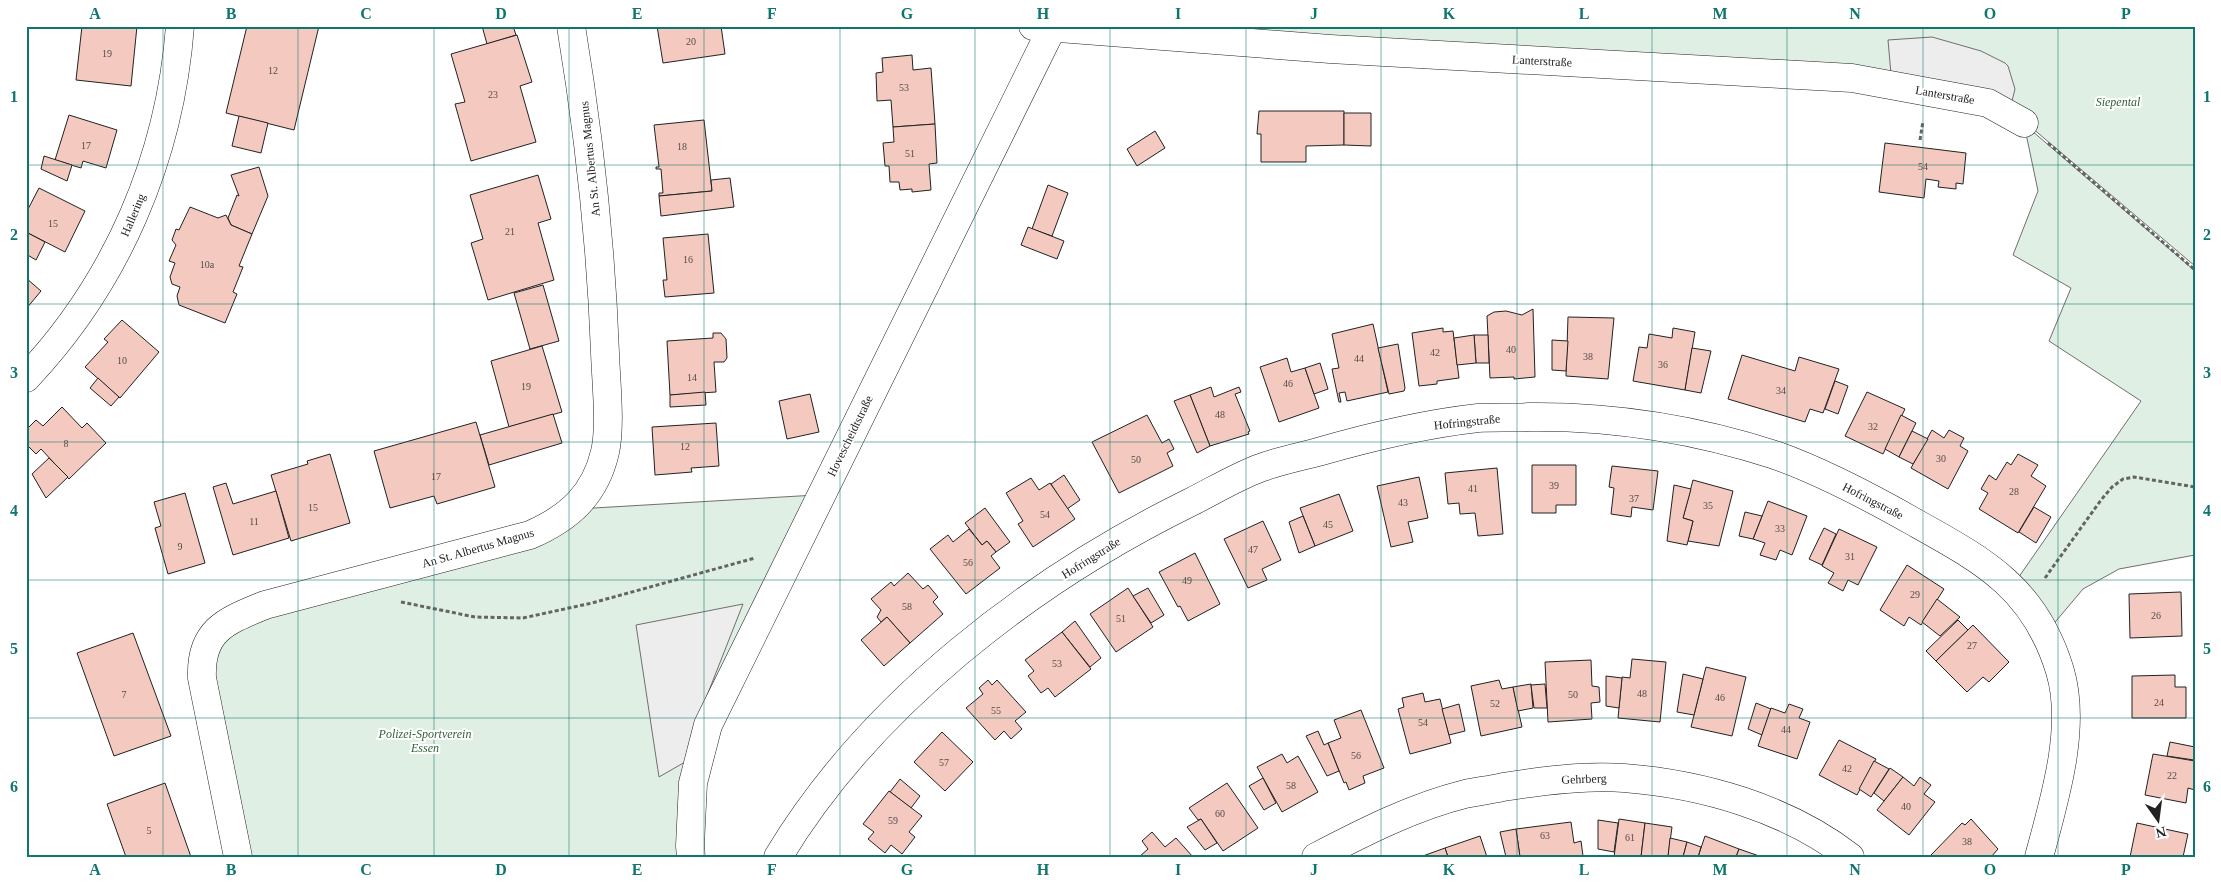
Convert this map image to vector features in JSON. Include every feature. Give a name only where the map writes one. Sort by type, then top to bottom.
[{"type":"street","name":"Hallering","points":[[26,378],[78,316],[108,270],[132,223],[162,136],[173,87],[180,26]]},
{"type":"street","name":"An St. Albertus Magnus","points":[[238,857],[202,678],[201,659],[215,632],[235,617],[265,605],[530,535],[553,525],[570,513],[584,498],[597,476],[606,451],[608,409],[602,277],[585,110],[571,26]]},
{"type":"street","name":"Lanterstraße","points":[[1046,27],[1339,50],[1852,78],[1988,103],[2024,123]]},
{"type":"street","name":"Hovescheidtstraße","points":[[691,857],[693,783],[708,725],[1046,27]]},
{"type":"street","name":"Hofringstraße","points":[[778,857],[796,827],[854,754],[910,695],[974,639],[1055,580],[1140,527],[1260,468],[1375,435],[1481,418],[1578,417],[1669,427],[1776,456],[1861,493],[1976,557],[2010,583],[2031,608],[2050,643],[2061,675],[2065,716],[2062,756],[2039,857]]},
{"type":"street","name":"Gehrberg","points":[[1316,857],[1378,825],[1465,794],[1543,781],[1622,778],[1689,786],[1767,810],[1831,842],[1850,857]]},
{"type":"path","points":[[2024,123],[2195,270]]},
{"type":"path","points":[[2031,608],[2049,572],[2112,487],[2124,479],[2134,477],[2195,486]]},
{"type":"path","points":[[366,578],[376,595],[388,599],[475,617],[523,618],[592,603],[747,559],[793,552]]},
{"type":"green space","name":"Siepental","points":[[1053,26],[2195,26],[2195,266],[2025,122],[1987,102]]},
{"type":"green space","points":[[2024,124],[2195,271],[2195,555],[2119,569],[2083,589],[2051,627],[2016,581],[2141,401],[2049,341],[2071,288],[2013,255],[2038,191]]},
{"type":"green space","name":"Polizei-Sportverein Essen","points":[[816,495],[706,725],[687,857],[242,857],[211,645],[233,624],[577,509]]},
{"type":"shaded area","points":[[1932,37],[1981,51],[2005,63],[2008,66],[2015,89],[2011,105],[1891,74],[1888,40]]},
{"type":"shaded area","points":[[743,604],[697,721],[685,762],[659,777],[636,625]]},
{"type":"building","points":[[82,26],[137,26],[131,86],[76,80]]},
{"type":"building","points":[[247,26],[319,26],[294,130],[226,113]]},
{"type":"building","points":[[482,26],[513,26],[516,35],[487,44]]},
{"type":"building","points":[[657,26],[698,26],[698,28],[721,26],[725,54],[663,63]]},
{"type":"building","points":[[517,35],[532,82],[520,86],[536,142],[471,161],[455,104],[465,102],[451,54]]},
{"type":"building","points":[[912,55],[913,70],[931,68],[935,124],[893,127],[891,100],[877,101],[876,73],[883,72],[882,58]]},
{"type":"building","points":[[1259,111],[1344,111],[1344,145],[1306,146],[1306,162],[1261,162],[1261,134],[1257,134]]},
{"type":"building","points":[[1344,113],[1371,113],[1371,146],[1344,145]]},
{"type":"building","points":[[69,115],[117,130],[106,168],[83,161],[81,168],[55,160]]},
{"type":"building","points":[[239,116],[268,123],[261,153],[232,146]]},
{"type":"building","points":[[704,120],[712,191],[659,196],[659,193],[663,193],[661,169],[656,169],[656,167],[659,167],[654,125]]},
{"type":"building","points":[[935,124],[937,163],[929,164],[931,190],[912,192],[912,189],[900,190],[899,182],[890,182],[889,166],[885,166],[883,143],[894,142],[893,127]]},
{"type":"building","points":[[1155,131],[1165,148],[1137,166],[1127,149]]},
{"type":"building","points":[[1885,143],[1966,153],[1963,184],[1956,183],[1956,189],[1938,187],[1939,181],[1926,179],[1924,198],[1879,192]]},
{"type":"building","points":[[44,156],[72,165],[67,181],[41,169]]},
{"type":"building","points":[[259,167],[268,196],[252,234],[231,225],[228,218],[237,195],[239,196],[231,175]]},
{"type":"building","points":[[538,175],[551,219],[538,223],[554,280],[488,300],[471,243],[483,239],[470,195]]},
{"type":"building","points":[[730,178],[734,207],[661,216],[659,196],[712,191],[711,180]]},
{"type":"building","points":[[1048,185],[1068,193],[1052,236],[1032,229]]},
{"type":"building","points":[[39,188],[85,211],[65,252],[26,232],[26,213]]},
{"type":"building","points":[[190,207],[218,218],[226,215],[231,225],[252,234],[239,266],[243,267],[233,292],[237,294],[225,323],[179,305],[177,296],[180,287],[172,284],[170,277],[175,263],[169,261],[176,245],[172,240],[176,229],[179,230]]},
{"type":"building","points":[[1028,227],[1064,241],[1057,259],[1021,245]]},
{"type":"building","points":[[26,232],[45,242],[36,260],[26,254]]},
{"type":"building","points":[[708,234],[714,293],[665,297],[663,280],[667,280],[663,238]]},
{"type":"building","points":[[26,278],[41,291],[26,309]]},
{"type":"building","points":[[543,285],[559,341],[530,349],[514,293]]},
{"type":"building","points":[[1533,309],[1535,377],[1514,379],[1514,377],[1490,378],[1487,316],[1494,312],[1506,311],[1522,315]]},
{"type":"building","points":[[1568,317],[1614,318],[1608,379],[1566,376]]},
{"type":"building","points":[[122,320],[159,352],[120,398],[85,367],[108,342],[104,339]]},
{"type":"building","points":[[1373,324],[1388,392],[1347,401],[1345,392],[1339,393],[1341,402],[1339,402],[1332,369],[1339,368],[1332,334]]},
{"type":"building","points":[[1443,328],[1443,332],[1453,331],[1459,378],[1437,381],[1437,384],[1419,386],[1412,333]]},
{"type":"building","points":[[1673,328],[1695,332],[1685,390],[1633,381],[1639,347],[1647,348],[1649,334],[1672,338]]},
{"type":"building","points":[[713,333],[721,333],[726,339],[727,358],[724,362],[714,362],[716,392],[670,395],[667,341],[713,338]]},
{"type":"building","points":[[1474,335],[1488,335],[1489,363],[1476,363]]},
{"type":"building","points":[[1474,335],[1476,363],[1457,365],[1454,338]]},
{"type":"building","points":[[1552,340],[1568,341],[1566,371],[1552,370]]},
{"type":"building","points":[[1398,344],[1405,388],[1404,391],[1389,394],[1378,348]]},
{"type":"building","points":[[542,346],[562,412],[509,427],[491,361]]},
{"type":"building","points":[[1692,348],[1711,351],[1701,393],[1685,390]]},
{"type":"building","points":[[1742,355],[1795,371],[1799,357],[1839,369],[1823,413],[1810,409],[1805,422],[1728,399]]},
{"type":"building","points":[[1287,358],[1291,372],[1305,368],[1319,408],[1279,422],[1260,367]]},
{"type":"building","points":[[1320,363],[1328,389],[1314,394],[1305,368]]},
{"type":"building","points":[[98,378],[119,397],[111,406],[90,388]]},
{"type":"building","points":[[1835,381],[1848,386],[1838,414],[1825,409]]},
{"type":"building","points":[[1211,387],[1214,397],[1239,387],[1241,392],[1235,394],[1250,431],[1248,432],[1249,434],[1210,446],[1190,395]]},
{"type":"building","points":[[705,392],[706,405],[670,407],[670,395]]},
{"type":"building","points":[[1867,392],[1905,409],[1883,454],[1845,436]]},
{"type":"building","points":[[810,394],[819,432],[787,439],[779,401]]},
{"type":"building","points":[[1190,395],[1210,446],[1197,453],[1174,401]]},
{"type":"building","points":[[62,407],[82,428],[87,423],[106,443],[69,479],[41,449],[36,454],[26,444],[26,430],[36,420],[43,426]]},
{"type":"building","points":[[553,414],[562,443],[489,465],[480,435]]},
{"type":"building","points":[[1147,415],[1162,443],[1169,439],[1174,449],[1167,453],[1173,466],[1119,493],[1092,442]]},
{"type":"building","points":[[1901,415],[1916,423],[1899,457],[1885,449]]},
{"type":"building","points":[[476,422],[495,487],[437,504],[434,496],[390,508],[374,451]]},
{"type":"building","points":[[716,423],[719,466],[691,468],[692,472],[655,475],[652,427]]},
{"type":"building","points":[[1932,430],[1944,438],[1949,430],[1964,438],[1960,446],[1968,451],[1948,489],[1911,468]]},
{"type":"building","points":[[1912,431],[1928,439],[1913,464],[1899,457]]},
{"type":"building","points":[[330,454],[350,523],[291,541],[271,475],[308,464],[307,461]]},
{"type":"building","points":[[2018,454],[2038,465],[2031,476],[2046,486],[2018,533],[1979,509],[1988,493],[1981,489],[1989,475],[1996,480],[2007,462],[2011,465]]},
{"type":"building","points":[[49,458],[68,477],[46,498],[32,474]]},
{"type":"building","points":[[1532,465],[1576,465],[1576,505],[1556,505],[1556,513],[1532,513]]},
{"type":"building","points":[[1612,466],[1658,471],[1653,510],[1632,507],[1631,517],[1611,514],[1614,488],[1609,487]]},
{"type":"building","points":[[1497,468],[1503,534],[1478,536],[1475,513],[1460,514],[1459,503],[1448,504],[1445,473]]},
{"type":"building","points":[[1064,475],[1080,500],[1067,509],[1051,484]]},
{"type":"building","points":[[1419,477],[1428,518],[1408,522],[1413,542],[1391,547],[1377,486]]},
{"type":"building","points":[[1031,478],[1039,490],[1050,483],[1075,519],[1033,547],[1018,524],[1023,521],[1006,493]]},
{"type":"building","points":[[1693,480],[1733,491],[1719,546],[1688,541],[1693,521],[1683,518]]},
{"type":"building","points":[[226,483],[233,504],[276,491],[289,538],[233,555],[213,487]]},
{"type":"building","points":[[1674,485],[1691,489],[1683,518],[1693,521],[1687,545],[1667,541]]},
{"type":"building","points":[[185,493],[205,563],[168,574],[155,528],[161,526],[154,502]]},
{"type":"building","points":[[1339,494],[1353,531],[1315,546],[1300,508]]},
{"type":"building","points":[[1768,501],[1807,516],[1792,555],[1780,550],[1776,560],[1760,555],[1765,543],[1753,539]]},
{"type":"building","points":[[2034,507],[2051,517],[2036,543],[2019,532]]},
{"type":"building","points":[[985,508],[1010,542],[996,552],[987,541],[982,545],[965,523]]},
{"type":"building","points":[[1745,512],[1762,516],[1753,539],[1739,536]]},
{"type":"building","points":[[1303,516],[1315,546],[1299,553],[1289,522]]},
{"type":"building","points":[[1263,521],[1281,560],[1262,569],[1267,580],[1248,588],[1224,539]]},
{"type":"building","points":[[1824,528],[1836,534],[1822,565],[1809,559]]},
{"type":"building","points":[[969,529],[982,545],[987,541],[996,552],[991,556],[1000,568],[966,594],[930,549],[948,535],[953,542]]},
{"type":"building","points":[[1839,529],[1877,547],[1858,585],[1848,580],[1843,591],[1828,583],[1834,573],[1822,566]]},
{"type":"building","points":[[1195,553],[1220,604],[1188,621],[1159,572]]},
{"type":"building","points":[[1907,565],[1944,589],[1921,625],[1909,617],[1904,626],[1880,610]]},
{"type":"building","points":[[908,573],[923,589],[928,585],[938,597],[933,602],[943,614],[910,643],[887,617],[881,622],[877,617],[881,610],[871,599],[891,582],[894,586]]},
{"type":"building","points":[[1128,588],[1153,627],[1116,652],[1090,614]]},
{"type":"building","points":[[1148,588],[1164,615],[1151,623],[1133,596]]},
{"type":"building","points":[[2181,592],[2182,636],[2130,638],[2129,594]]},
{"type":"building","points":[[1937,599],[1960,617],[1940,636],[1922,622]]},
{"type":"building","points":[[887,617],[910,643],[884,666],[861,640]]},
{"type":"building","points":[[1958,620],[1968,630],[1936,661],[1926,651]]},
{"type":"building","points":[[1075,621],[1101,658],[1090,667],[1062,632]]},
{"type":"building","points":[[1973,625],[2009,662],[1989,682],[1983,677],[1967,692],[1936,661]]},
{"type":"building","points":[[1062,632],[1091,669],[1055,697],[1048,688],[1041,693],[1028,676],[1034,671],[1025,660]]},
{"type":"building","points":[[133,633],[171,736],[114,756],[77,653]]},
{"type":"building","points":[[1632,659],[1666,662],[1660,722],[1618,718],[1622,677],[1630,678]]},
{"type":"building","points":[[1591,660],[1592,686],[1599,687],[1600,702],[1591,703],[1592,719],[1548,722],[1545,662]]},
{"type":"building","points":[[1706,667],[1746,677],[1732,736],[1691,727]]},
{"type":"building","points":[[1683,674],[1703,679],[1694,715],[1677,712]]},
{"type":"building","points":[[2175,675],[2175,687],[2186,687],[2186,718],[2132,718],[2132,676]]},
{"type":"building","points":[[1606,676],[1622,678],[1619,708],[1606,706]]},
{"type":"building","points":[[988,680],[992,685],[997,680],[1026,712],[1015,721],[1022,729],[1011,739],[1004,731],[995,740],[966,708],[983,694],[979,688]]},
{"type":"building","points":[[1499,680],[1502,689],[1513,687],[1522,727],[1481,736],[1471,686]]},
{"type":"building","points":[[1531,684],[1533,708],[1518,711],[1513,687]]},
{"type":"building","points":[[1545,684],[1547,708],[1534,708],[1531,685]]},
{"type":"building","points":[[1423,693],[1425,702],[1440,699],[1451,743],[1410,754],[1398,709],[1404,707],[1402,698]]},
{"type":"building","points":[[1756,703],[1771,709],[1762,735],[1748,729]]},
{"type":"building","points":[[1459,704],[1465,731],[1449,735],[1442,709]]},
{"type":"building","points":[[1789,704],[1803,709],[1799,718],[1810,722],[1797,759],[1758,746],[1771,708],[1785,713]]},
{"type":"building","points":[[1361,710],[1384,768],[1363,776],[1365,783],[1349,790],[1346,782],[1344,783],[1328,743],[1341,738],[1334,720]]},
{"type":"building","points":[[1318,731],[1324,745],[1328,743],[1339,771],[1327,776],[1306,736]]},
{"type":"building","points":[[942,732],[973,762],[945,791],[914,762]]},
{"type":"building","points":[[1839,740],[1876,759],[1857,795],[1819,775]]},
{"type":"building","points":[[2170,742],[2195,747],[2194,760],[2167,756]]},
{"type":"building","points":[[1282,754],[1287,763],[1298,756],[1318,792],[1282,812],[1257,767]]},
{"type":"building","points":[[2153,754],[2195,761],[2195,790],[2188,788],[2186,803],[2145,795]]},
{"type":"building","points":[[1874,761],[1889,769],[1871,797],[1859,789]]},
{"type":"building","points":[[1890,768],[1903,777],[1884,801],[1874,793]]},
{"type":"building","points":[[1903,777],[1914,786],[1920,777],[1931,785],[1924,794],[1935,802],[1909,835],[1877,810]]},
{"type":"building","points":[[1263,778],[1276,803],[1264,810],[1249,786]]},
{"type":"building","points":[[900,779],[920,796],[911,808],[890,792]]},
{"type":"building","points":[[165,783],[191,857],[126,857],[107,804]]},
{"type":"building","points":[[1227,783],[1258,828],[1223,851],[1201,819],[1198,820],[1189,808]]},
{"type":"building","points":[[889,791],[922,816],[909,832],[915,837],[902,854],[891,845],[885,853],[868,839],[874,832],[863,824]]},
{"type":"building","points":[[1201,819],[1217,843],[1205,850],[1187,827]]},
{"type":"building","points":[[1619,819],[1645,823],[1641,857],[1614,857]]},
{"type":"building","points":[[1971,819],[1998,849],[1991,857],[1933,857],[1931,855],[1962,823],[1965,825]]},
{"type":"building","points":[[1598,820],[1618,823],[1614,852],[1598,849]]},
{"type":"building","points":[[1571,822],[1574,843],[1581,841],[1583,856],[1520,857],[1516,829]]},
{"type":"building","points":[[1645,823],[1672,827],[1668,857],[1641,857]]},
{"type":"building","points":[[2137,823],[2188,834],[2183,857],[2130,857]]},
{"type":"building","points":[[1516,829],[1520,857],[1506,857],[1500,832]]},
{"type":"building","points":[[1152,832],[1165,847],[1176,838],[1193,857],[1139,857],[1148,849],[1142,841]]},
{"type":"building","points":[[1480,836],[1487,857],[1448,857],[1445,848]]},
{"type":"building","points":[[1705,836],[1739,849],[1736,857],[1698,857]]},
{"type":"building","points":[[1670,838],[1687,842],[1683,857],[1668,857]]},
{"type":"building","points":[[1687,842],[1701,847],[1698,857],[1683,857]]},
{"type":"building","points":[[1445,848],[1448,857],[1420,857]]},
{"type":"building","points":[[1739,849],[1762,857],[1736,857]]}]
